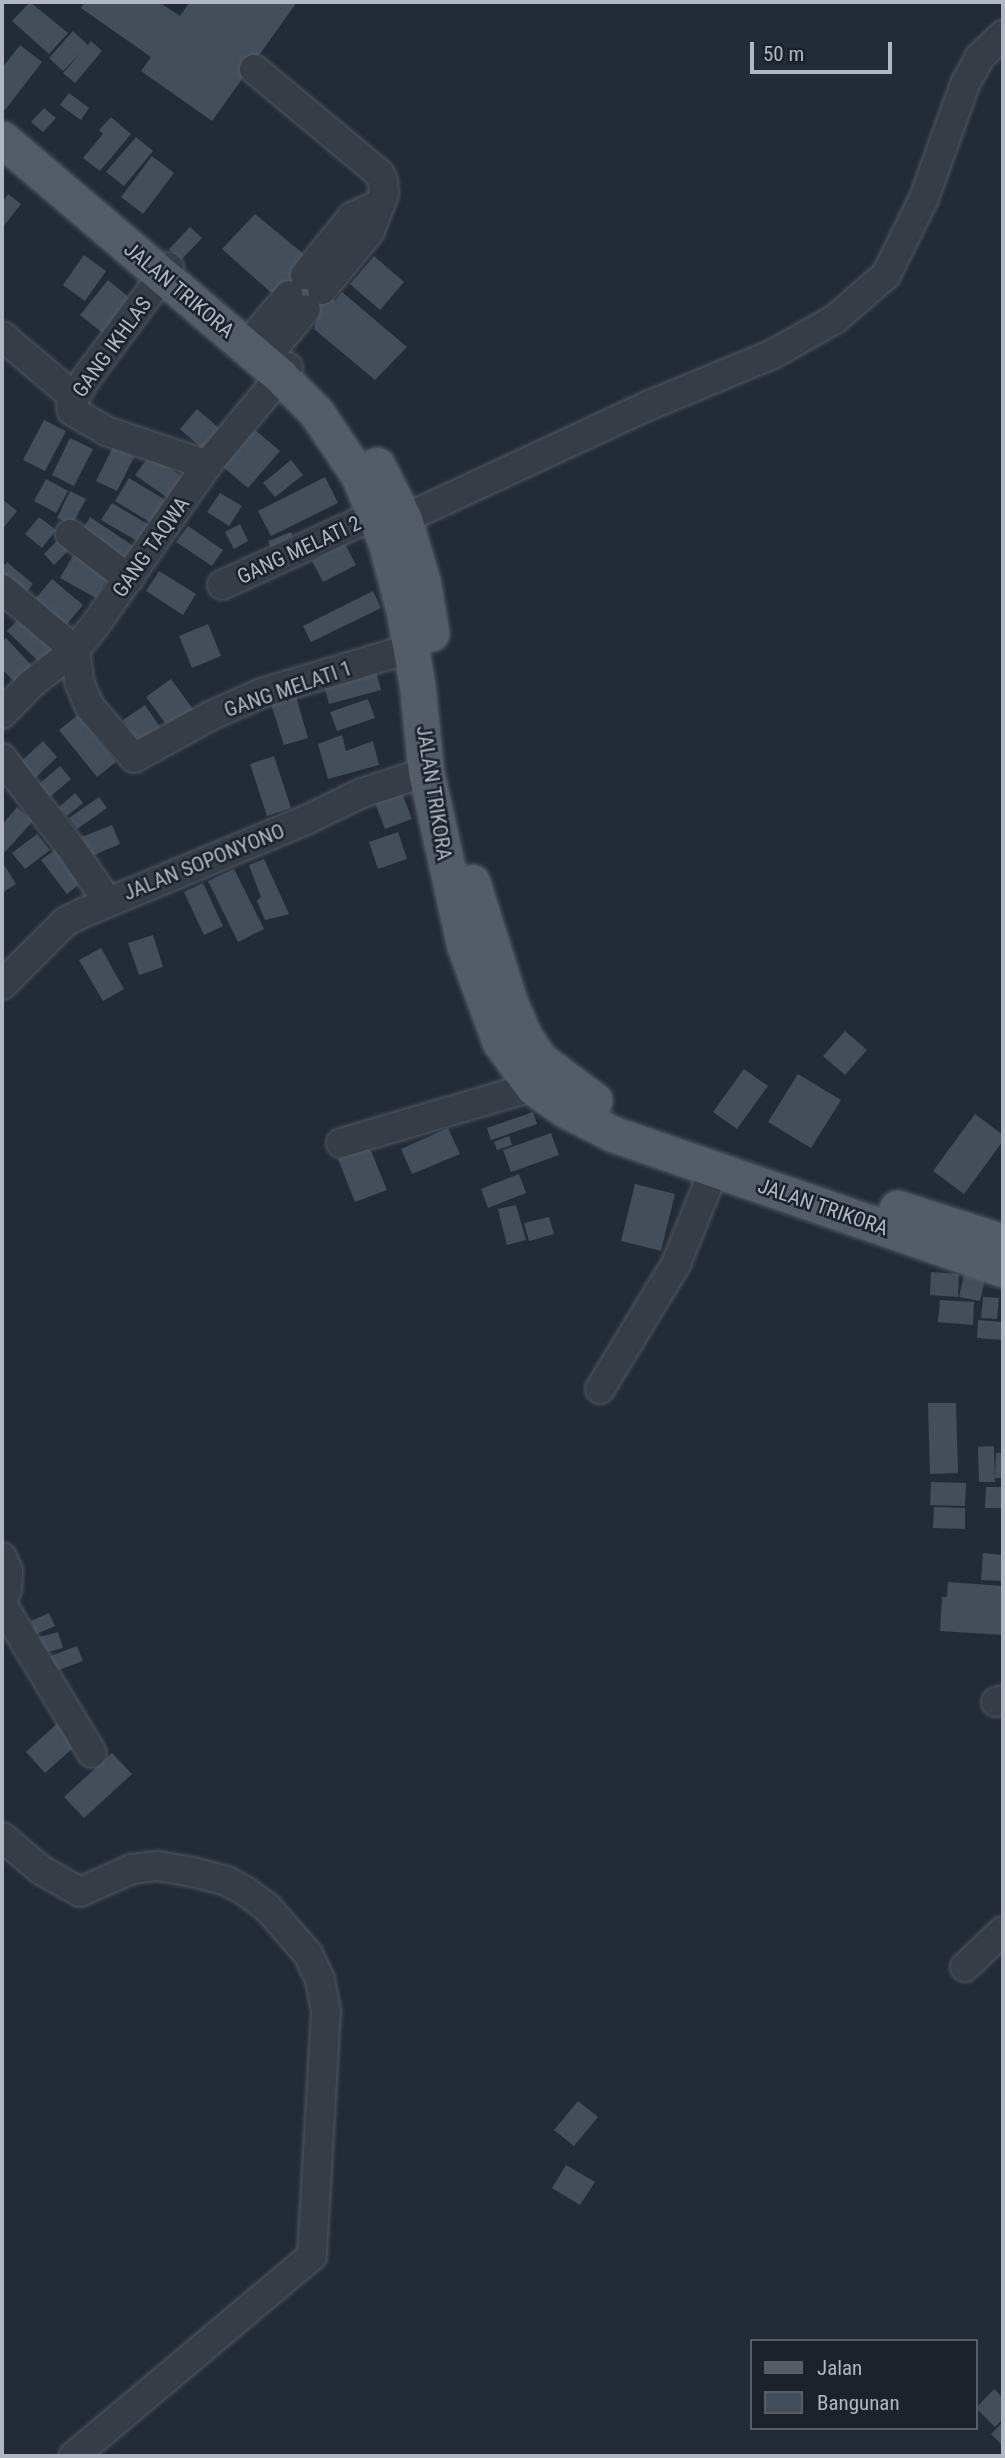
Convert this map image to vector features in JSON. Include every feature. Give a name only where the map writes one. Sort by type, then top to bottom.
[{"type":"main road","name":"JALAN TRIKORA","points":[[2,125],[166,273]]},
{"type":"main road","name":"JALAN TRIKORA","points":[[2,139],[267,357],[339,442],[389,517],[423,584],[438,668],[455,804],[467,862],[510,1003],[523,1034],[539,1059],[588,1097],[1003,1269]]},
{"type":"main road","name":"JALAN TRIKORA","points":[[389,517],[394,568],[412,648],[426,772],[461,931],[480,995],[500,1042],[533,1087],[564,1109],[613,1134],[714,1170],[796,1185],[1003,1242]]},
{"type":"street","name":"GANG MELATI 2","points":[[222,585],[773,354],[835,319],[886,275],[924,198],[965,84],[980,57],[1003,35]]},
{"type":"street","name":"GANG TAQWA","points":[[2,714],[32,683],[75,650],[129,579],[207,465],[305,292],[370,231],[381,203],[384,187],[379,173],[254,69]]},
{"type":"street","name":"GANG IKHLAS","points":[[166,273],[74,397],[72,411],[96,426],[207,465]]},
{"type":"street","points":[[2,336],[74,397]]},
{"type":"street","points":[[70,534],[129,579]]},
{"type":"street","points":[[2,589],[75,650]]},
{"type":"street","name":"GANG MELATI 1","points":[[75,650],[80,684],[90,707],[134,758],[210,716],[261,693],[412,648]]},
{"type":"street","points":[[2,758],[71,848],[108,902]]},
{"type":"street","name":"JALAN SOPONYONO","points":[[2,985],[65,922],[308,819],[362,793],[426,772]]},
{"type":"street","points":[[341,1143],[533,1087]]},
{"type":"street","points":[[600,1388],[676,1264],[714,1170]]},
{"type":"street","points":[[2,1557],[8,1571],[7,1589],[2,1602],[92,1753]]},
{"type":"street","points":[[2,1837],[41,1870],[80,1892],[132,1869],[158,1866],[227,1881],[267,1907],[296,1938],[320,1980],[326,2012],[312,2256],[74,2456]]},
{"type":"street","points":[[965,1967],[1003,1931]]},
{"type":"building","points":[[30,2],[68,33],[49,54],[12,21]]},
{"type":"building","points":[[85,2],[159,2],[180,16],[190,2],[297,2],[212,121],[141,71],[151,57],[81,8]]},
{"type":"building","points":[[73,31],[88,45],[91,41],[102,51],[75,83],[63,73],[82,51],[63,71],[49,58]]},
{"type":"building","points":[[20,45],[42,62],[5,110],[2,108],[2,68]]},
{"type":"building","points":[[69,93],[89,108],[81,120],[60,105]]},
{"type":"building","points":[[44,108],[56,118],[43,132],[31,122]]},
{"type":"building","points":[[111,117],[131,134],[100,171],[83,158],[103,134],[99,130]]},
{"type":"building","points":[[136,137],[153,151],[124,186],[106,172]]},
{"type":"building","points":[[152,156],[174,173],[143,214],[121,197]]},
{"type":"building","points":[[8,194],[21,204],[2,228],[2,202]]},
{"type":"building","points":[[255,214],[311,260],[302,272],[335,301],[342,292],[407,347],[375,380],[314,329],[317,318],[283,290],[276,297],[222,249]]},
{"type":"building","points":[[190,227],[202,238],[181,260],[169,249]]},
{"type":"building","points":[[84,255],[106,271],[85,301],[63,285]]},
{"type":"building","points":[[374,256],[404,282],[380,310],[350,284]]},
{"type":"building","points":[[108,280],[138,305],[110,339],[80,315]]},
{"type":"building","points":[[197,409],[228,436],[210,456],[180,429]]},
{"type":"building","points":[[44,420],[66,431],[45,471],[23,460]]},
{"type":"building","points":[[255,430],[280,451],[248,488],[223,467]]},
{"type":"building","points":[[70,438],[93,449],[74,486],[52,475]]},
{"type":"building","points":[[113,447],[134,457],[117,491],[96,481]]},
{"type":"building","points":[[150,455],[184,478],[169,499],[135,475]]},
{"type":"building","points":[[291,460],[303,475],[275,497],[263,483]]},
{"type":"building","points":[[325,477],[338,503],[271,536],[258,511]]},
{"type":"building","points":[[129,478],[167,501],[153,524],[115,501]]},
{"type":"building","points":[[46,479],[68,491],[56,513],[34,501]]},
{"type":"building","points":[[70,491],[86,499],[72,525],[57,518]]},
{"type":"building","points":[[220,493],[242,506],[229,526],[207,512]]},
{"type":"building","points":[[2,499],[17,511],[4,527],[2,525]]},
{"type":"building","points":[[112,503],[149,525],[139,542],[101,520]]},
{"type":"building","points":[[39,517],[56,530],[42,548],[25,534]]},
{"type":"building","points":[[90,517],[135,547],[123,566],[78,536]]},
{"type":"building","points":[[240,524],[248,541],[234,549],[225,532]]},
{"type":"building","points":[[188,526],[223,550],[212,566],[176,542]]},
{"type":"building","points":[[291,532],[297,547],[274,556],[268,541]]},
{"type":"building","points":[[63,535],[73,546],[54,565],[44,554]]},
{"type":"building","points":[[345,544],[356,565],[323,582],[312,561]]},
{"type":"building","points":[[75,552],[111,572],[96,598],[60,578]]},
{"type":"building","points":[[7,562],[33,584],[20,600],[2,586],[2,568]]},
{"type":"building","points":[[159,571],[196,594],[183,615],[146,591]]},
{"type":"building","points":[[52,579],[83,605],[66,625],[35,599]]},
{"type":"building","points":[[373,591],[381,608],[311,642],[303,626]]},
{"type":"building","points":[[26,612],[63,648],[44,667],[7,631]]},
{"type":"building","points":[[208,624],[221,656],[192,668],[179,636]]},
{"type":"building","points":[[6,638],[34,668],[17,685],[2,669],[2,642]]},
{"type":"building","points":[[374,664],[381,690],[329,704],[322,678]]},
{"type":"building","points":[[171,679],[193,709],[168,727],[146,697]]},
{"type":"building","points":[[295,693],[308,738],[284,745],[270,701]]},
{"type":"building","points":[[368,699],[375,718],[337,731],[330,712]]},
{"type":"building","points":[[145,705],[163,731],[141,746],[123,720]]},
{"type":"building","points":[[78,715],[116,762],[97,777],[59,730]]},
{"type":"building","points":[[342,735],[346,751],[373,741],[379,765],[328,779],[318,744]]},
{"type":"building","points":[[43,741],[57,757],[29,784],[14,768]]},
{"type":"building","points":[[274,756],[291,808],[267,816],[250,764]]},
{"type":"building","points":[[60,766],[71,779],[44,802],[33,789]]},
{"type":"building","points":[[75,793],[83,803],[67,816],[59,807]]},
{"type":"building","points":[[402,793],[412,819],[385,829],[375,803]]},
{"type":"building","points":[[99,797],[107,808],[77,829],[69,818]]},
{"type":"building","points":[[17,807],[33,821],[5,852],[2,850],[2,825]]},
{"type":"building","points":[[112,825],[120,844],[87,858],[79,838]]},
{"type":"building","points":[[398,832],[407,859],[378,869],[369,842]]},
{"type":"building","points":[[37,834],[50,850],[25,869],[12,853]]},
{"type":"building","points":[[59,847],[84,880],[67,894],[41,860]]},
{"type":"building","points":[[264,859],[289,914],[265,920],[257,901],[261,897],[249,865]]},
{"type":"building","points":[[4,865],[16,884],[2,893],[2,866]]},
{"type":"building","points":[[234,869],[264,929],[238,942],[208,881]]},
{"type":"building","points":[[203,883],[223,926],[204,935],[184,892]]},
{"type":"building","points":[[153,935],[163,967],[139,975],[128,943]]},
{"type":"building","points":[[101,948],[124,989],[103,1001],[79,960]]},
{"type":"building","points":[[845,1031],[867,1050],[845,1075],[823,1056]]},
{"type":"building","points":[[744,1069],[768,1086],[737,1129],[713,1112]]},
{"type":"building","points":[[798,1074],[841,1100],[811,1148],[768,1122]]},
{"type":"building","points":[[533,1112],[537,1124],[491,1140],[487,1128]]},
{"type":"building","points":[[975,1114],[1003,1135],[1003,1141],[964,1194],[933,1171]]},
{"type":"building","points":[[448,1128],[460,1154],[412,1174],[401,1149]]},
{"type":"building","points":[[551,1133],[559,1155],[511,1172],[503,1150]]},
{"type":"building","points":[[509,1136],[512,1145],[497,1150],[494,1142]]},
{"type":"building","points":[[369,1146],[387,1190],[355,1202],[338,1159]]},
{"type":"building","points":[[519,1174],[526,1193],[488,1208],[481,1189]]},
{"type":"building","points":[[635,1184],[675,1194],[661,1251],[621,1241]]},
{"type":"building","points":[[516,1205],[526,1240],[507,1245],[498,1209]]},
{"type":"building","points":[[549,1217],[554,1234],[529,1241],[524,1223]]},
{"type":"building","points":[[931,1272],[959,1274],[958,1297],[930,1295]]},
{"type":"building","points":[[964,1275],[985,1279],[980,1301],[959,1297]]},
{"type":"building","points":[[983,1297],[999,1298],[997,1319],[981,1318]]},
{"type":"building","points":[[940,1300],[974,1302],[973,1325],[938,1322]]},
{"type":"building","points":[[978,1320],[1003,1322],[1003,1340],[977,1338]]},
{"type":"building","points":[[928,1403],[956,1403],[958,1473],[930,1474]]},
{"type":"building","points":[[994,1446],[995,1482],[979,1482],[978,1447]]},
{"type":"building","points":[[996,1453],[1003,1453],[1003,1478],[995,1478]]},
{"type":"building","points":[[931,1482],[966,1483],[965,1506],[930,1505]]},
{"type":"building","points":[[986,1487],[1003,1487],[1003,1508],[985,1508]]},
{"type":"building","points":[[934,1507],[965,1508],[965,1529],[933,1528]]},
{"type":"building","points":[[983,1553],[1003,1555],[1003,1581],[981,1580]]},
{"type":"building","points":[[948,1582],[1003,1586],[1003,1635],[940,1631],[942,1597],[947,1597]]},
{"type":"building","points":[[49,1613],[55,1626],[36,1634],[31,1621]]},
{"type":"building","points":[[58,1632],[63,1648],[44,1653],[39,1637]]},
{"type":"building","points":[[77,1646],[83,1661],[53,1672],[48,1657]]},
{"type":"building","points":[[62,1719],[82,1740],[45,1773],[26,1752]]},
{"type":"building","points":[[112,1753],[132,1774],[84,1818],[64,1797]]},
{"type":"building","points":[[578,2101],[598,2117],[574,2146],[554,2130]]},
{"type":"building","points":[[566,2165],[595,2182],[580,2205],[552,2188]]},
{"type":"building","points":[[994,2389],[1003,2398],[1003,2419],[995,2427],[977,2407]]},
{"type":"building","points":[[1003,2422],[1003,2446],[991,2434]]}]
